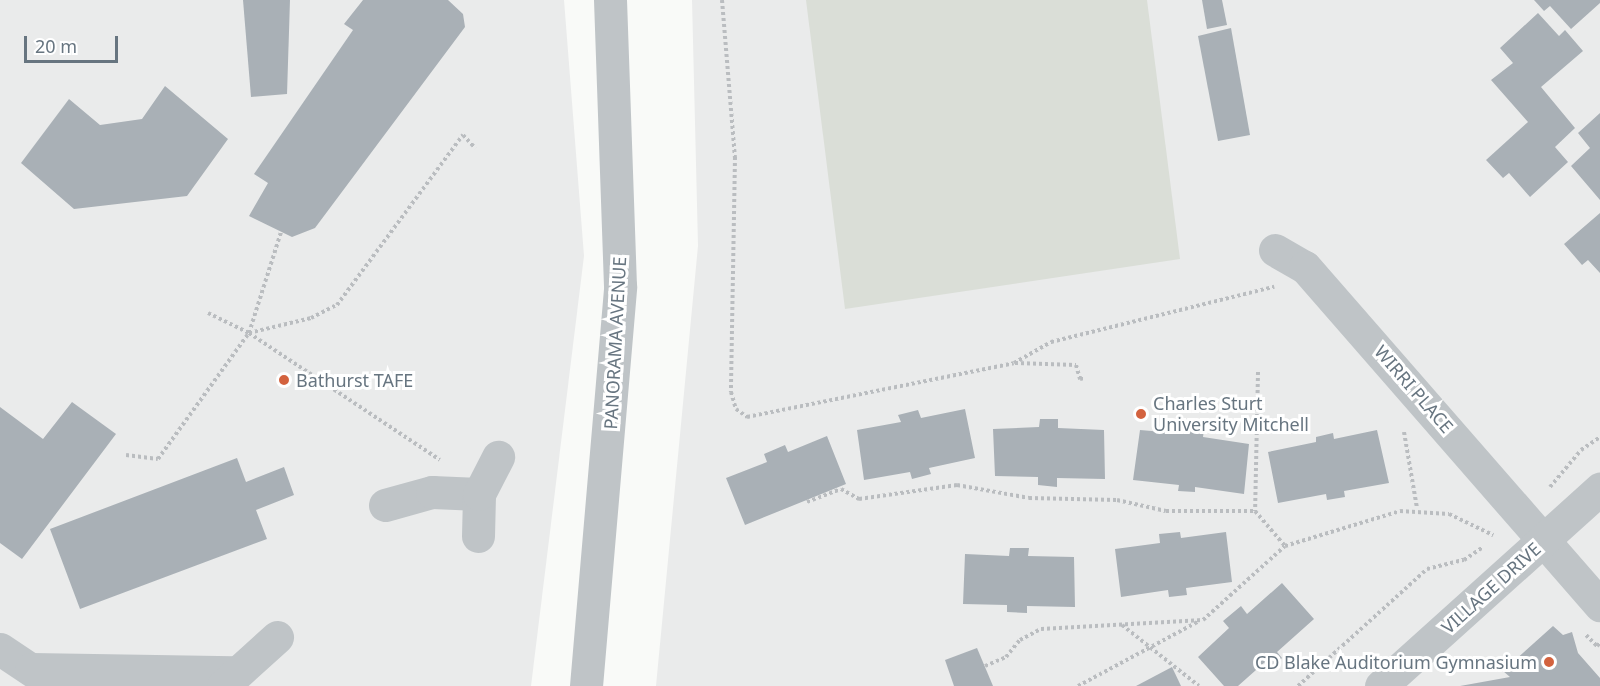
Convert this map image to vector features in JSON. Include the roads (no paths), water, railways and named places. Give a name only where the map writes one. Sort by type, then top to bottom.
[{"type":"street","name":"PANORAMA AVENUE","points":[[586,686],[620,286],[610,0]]},
{"type":"street","name":"WIRRI PLACE","points":[[1275,250],[1305,267],[1525,513],[1545,539],[1591,618]]},
{"type":"street","points":[[478,536],[479,494],[498,457]]},
{"type":"street","name":"VILLAGE DRIVE","points":[[1381,686],[1600,489]]},
{"type":"street","points":[[385,505],[432,492],[479,494]]},
{"type":"street","points":[[0,649],[43,677],[228,679],[277,637]]},
{"type":"place","name":"Bathurst TAFE","points":[[284,380]]},
{"type":"place","name":"Charles Sturt University Mitchell","points":[[1141,414]]},
{"type":"place","name":"CD Blake Auditorium Gymnasium","points":[[1549,662]]}]
